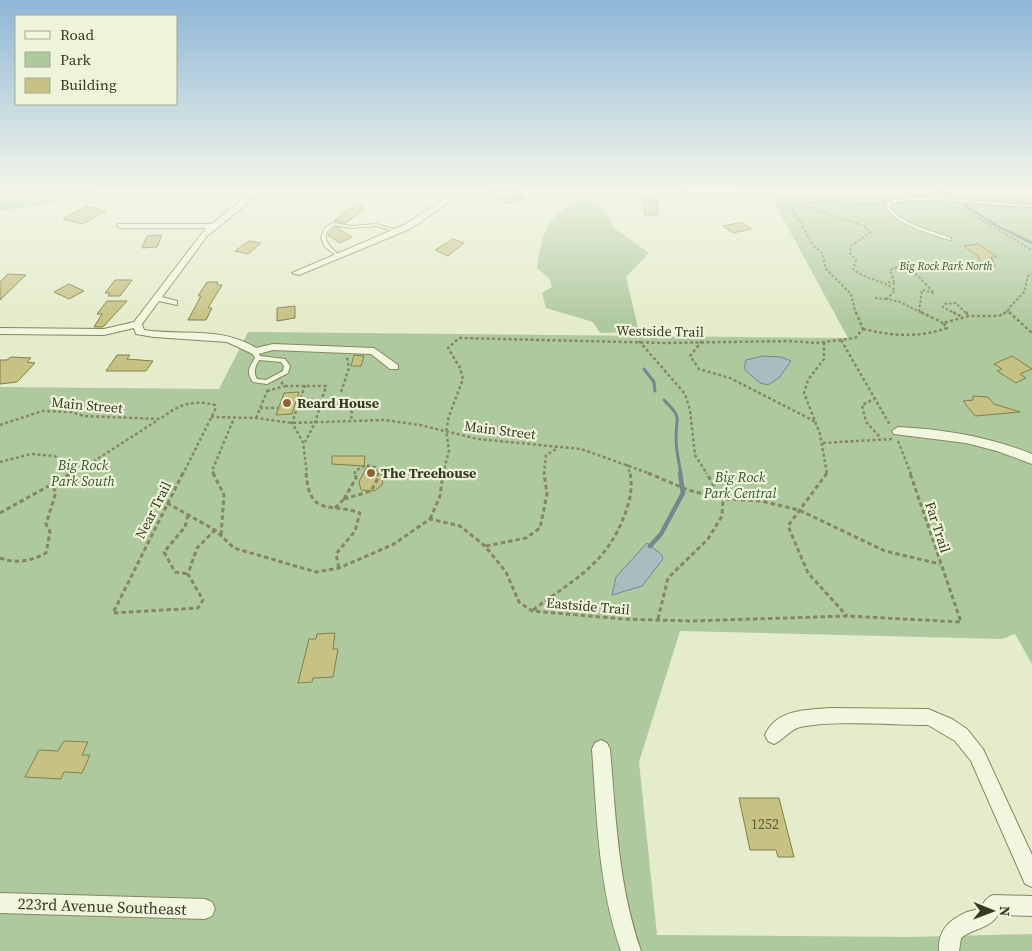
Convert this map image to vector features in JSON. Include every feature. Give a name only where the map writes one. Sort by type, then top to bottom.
[{"type":"street","points":[[0,331],[104,332],[137,324],[205,233]]},
{"type":"street","points":[[296,274],[392,233]]},
{"type":"street","points":[[157,298],[174,303]]},
{"type":"street","points":[[137,324],[140,332],[154,335],[223,338],[244,343],[256,355],[273,347],[374,352],[394,367]]},
{"type":"street","points":[[898,431],[923,432],[969,440],[1032,459]]},
{"type":"street","points":[[774,735],[794,719],[830,716],[928,717],[953,730],[960,735],[977,755],[1032,876]]},
{"type":"street","points":[[601,749],[614,894],[620,923],[631,951]]},
{"type":"street","name":"223rd Avenue Southeast","points":[[0,904],[205,909]]},
{"type":"street","points":[[949,951],[952,932],[959,925],[985,917],[993,905],[1032,906]]},
{"type":"lane","points":[[325,233],[323,238],[326,246],[338,256]]},
{"type":"lane","points":[[936,233],[950,239]]},
{"type":"lane","points":[[256,355],[283,360],[287,366],[286,372],[268,382],[254,381],[251,371],[256,355]]},
{"type":"path","points":[[806,233],[814,246],[822,253],[826,269],[851,294],[856,316],[863,329],[903,336],[924,336],[947,328],[943,322],[900,302],[876,298]]},
{"type":"path","points":[[869,233],[851,246],[850,253],[856,260],[852,269],[858,274],[895,284],[890,270],[894,267],[902,266],[912,271],[934,293],[922,290],[919,311]]},
{"type":"path","points":[[1003,233],[1032,250]]},
{"type":"path","points":[[943,322],[969,316],[999,316],[1008,311],[1010,305],[1023,294],[1028,276],[1032,274]]},
{"type":"path","points":[[885,282],[895,290],[887,299]]},
{"type":"path","points":[[963,318],[947,310],[944,307],[945,304],[955,303],[962,307],[969,316]]},
{"type":"path","points":[[1008,311],[1032,333]]},
{"type":"path","name":"Westside Trail","points":[[446,431],[463,379],[460,368],[448,348],[459,338],[824,342],[859,336],[863,329]]},
{"type":"path","name":"Far Trail","points":[[841,340],[876,398],[908,461],[960,622],[847,616]]},
{"type":"path","points":[[639,341],[685,394],[690,410],[695,455],[723,499],[722,516],[708,539],[668,578],[658,619]]},
{"type":"path","points":[[702,341],[690,356],[698,369],[741,382],[799,415],[816,422]]},
{"type":"path","points":[[824,342],[826,354],[824,362],[805,385],[806,400],[823,442],[827,474],[788,526],[797,551],[808,573],[847,616]]},
{"type":"path","points":[[341,392],[349,368],[346,351]]},
{"type":"path","points":[[278,378],[285,386]]},
{"type":"path","points":[[256,418],[267,391],[268,382]]},
{"type":"path","points":[[305,385],[292,423],[300,430],[305,442],[310,493],[316,504],[348,509],[360,514],[357,532],[336,554],[339,568]]},
{"type":"path","points":[[267,391],[285,386],[326,386],[317,423],[305,442]]},
{"type":"path","points":[[823,442],[881,438],[866,422],[862,405],[876,398]]},
{"type":"path","points":[[0,513],[50,483],[88,466],[160,419],[176,406],[204,402],[215,404],[215,410],[211,417]]},
{"type":"path","points":[[299,404],[341,403],[350,407],[352,417],[350,422]]},
{"type":"path","points":[[260,408],[279,408]]},
{"type":"path","name":"Main Street","points":[[0,425],[42,411],[71,412],[84,416],[160,419]]},
{"type":"path","name":"Main Street","points":[[211,417],[256,418],[292,423],[384,420],[446,431],[478,440],[581,448],[627,464],[688,490],[723,499],[761,501],[799,510],[885,550],[940,564]]},
{"type":"path","name":"Near Trail","points":[[188,574],[203,600],[198,608],[113,613],[211,417]]},
{"type":"path","points":[[221,535],[224,495],[212,471],[234,418]]},
{"type":"path","points":[[167,503],[215,530],[234,548],[316,572],[339,568],[394,544],[430,519],[440,496],[444,463],[449,450],[446,431]]},
{"type":"path","points":[[485,546],[526,538],[540,528],[548,494],[544,472],[546,455],[559,447]]},
{"type":"path","points":[[0,462],[31,454],[55,456],[71,473]]},
{"type":"path","points":[[532,611],[593,566],[603,554],[618,530],[626,509],[632,486],[627,464]]},
{"type":"path","points":[[335,508],[344,500],[356,478],[355,471],[366,465],[375,467],[378,478],[371,491],[344,500]]},
{"type":"path","points":[[0,558],[6,561],[36,559],[46,553],[50,532],[46,524],[56,492],[50,483]]},
{"type":"path","points":[[188,515],[185,528],[164,552],[175,572],[188,574],[197,548],[215,530]]},
{"type":"path","name":"Eastside Trail","points":[[430,519],[460,526],[485,546],[506,572],[519,602],[532,611],[624,619],[691,621],[847,616]]},
{"type":"green space","points":[[622,233],[649,253],[626,277],[639,332],[600,333],[593,322],[546,308],[542,293],[552,287],[550,279],[537,268],[544,234]]},
{"type":"green space","points":[[791,233],[1032,233],[1032,664],[1015,634],[1002,639],[680,631],[639,762],[657,935],[910,937],[1032,934],[1032,951],[0,951],[0,387],[219,389],[248,332],[848,338]]},
{"type":"shaded area","points":[[763,356],[781,357],[791,361],[779,378],[768,385],[760,383],[744,369],[746,360]]},
{"type":"shaded area","points":[[647,543],[662,555],[663,559],[642,586],[612,595],[616,577]]},
{"type":"building","points":[[346,233],[352,237],[340,243],[328,235]]},
{"type":"building","points":[[162,235],[157,247],[142,248],[147,236]]},
{"type":"building","points":[[453,239],[464,243],[448,256],[435,250]]},
{"type":"building","points":[[249,241],[261,243],[248,254],[235,251]]},
{"type":"building","points":[[978,244],[997,257],[991,257],[995,267],[982,265],[978,256],[964,246]]},
{"type":"building","points":[[8,274],[26,275],[0,300],[0,282]]},
{"type":"building","points":[[115,280],[132,280],[120,296],[108,296],[110,293],[105,293]]},
{"type":"building","points":[[207,282],[218,282],[217,285],[222,285],[208,308],[212,308],[206,320],[188,320],[201,296],[198,296]]},
{"type":"building","points":[[69,284],[84,291],[69,299],[54,292]]},
{"type":"building","points":[[107,301],[127,301],[103,327],[94,327],[102,314],[97,314]]},
{"type":"building","points":[[295,306],[295,318],[277,321],[277,308]]},
{"type":"building","points":[[117,355],[130,355],[127,359],[153,361],[146,371],[106,371]]},
{"type":"building","points":[[354,355],[364,356],[361,366],[351,366]]},
{"type":"building","points":[[1012,356],[1032,369],[1020,374],[1026,378],[1016,383],[997,371],[1002,369],[994,364]]},
{"type":"building","points":[[11,357],[31,358],[27,362],[35,363],[17,382],[0,384],[0,360],[7,360]]},
{"type":"building","name":"Reard House","points":[[299,392],[292,414],[276,415],[284,393]]},
{"type":"building","points":[[973,396],[988,397],[994,404],[1020,412],[975,416],[963,401],[973,400]]},
{"type":"building","points":[[332,456],[365,456],[364,466],[332,464]]},
{"type":"building","name":"The Treehouse","points":[[367,466],[373,472],[381,474],[383,479],[382,485],[374,491],[361,490],[359,482]]},
{"type":"building","points":[[335,633],[333,649],[338,649],[333,677],[313,678],[312,682],[298,683],[309,639],[316,639],[317,634]]},
{"type":"building","points":[[64,741],[88,742],[82,755],[90,755],[82,773],[64,772],[61,779],[25,777],[39,750],[58,751]]},
{"type":"building","points":[[739,798],[779,798],[794,857],[778,857],[776,850],[750,850]]},
{"type":"waterway","points":[[1012,233],[1032,243]]},
{"type":"waterway","points":[[644,369],[654,382],[655,391]]},
{"type":"waterway","points":[[664,400],[674,411],[677,418],[676,443],[681,474]]},
{"type":"waterway","points":[[650,546],[661,534],[683,493],[680,473]]},
{"type":"place","name":"Reard House","points":[[287,403]]},
{"type":"place","name":"The Treehouse","points":[[371,473]]},
{"type":"park label","name":"Big Rock Park North","points":[[946,266]]},
{"type":"park label","name":"Big Rock Park South","points":[[83,474]]},
{"type":"park label","name":"Big Rock Park Central","points":[[740,486]]}]
